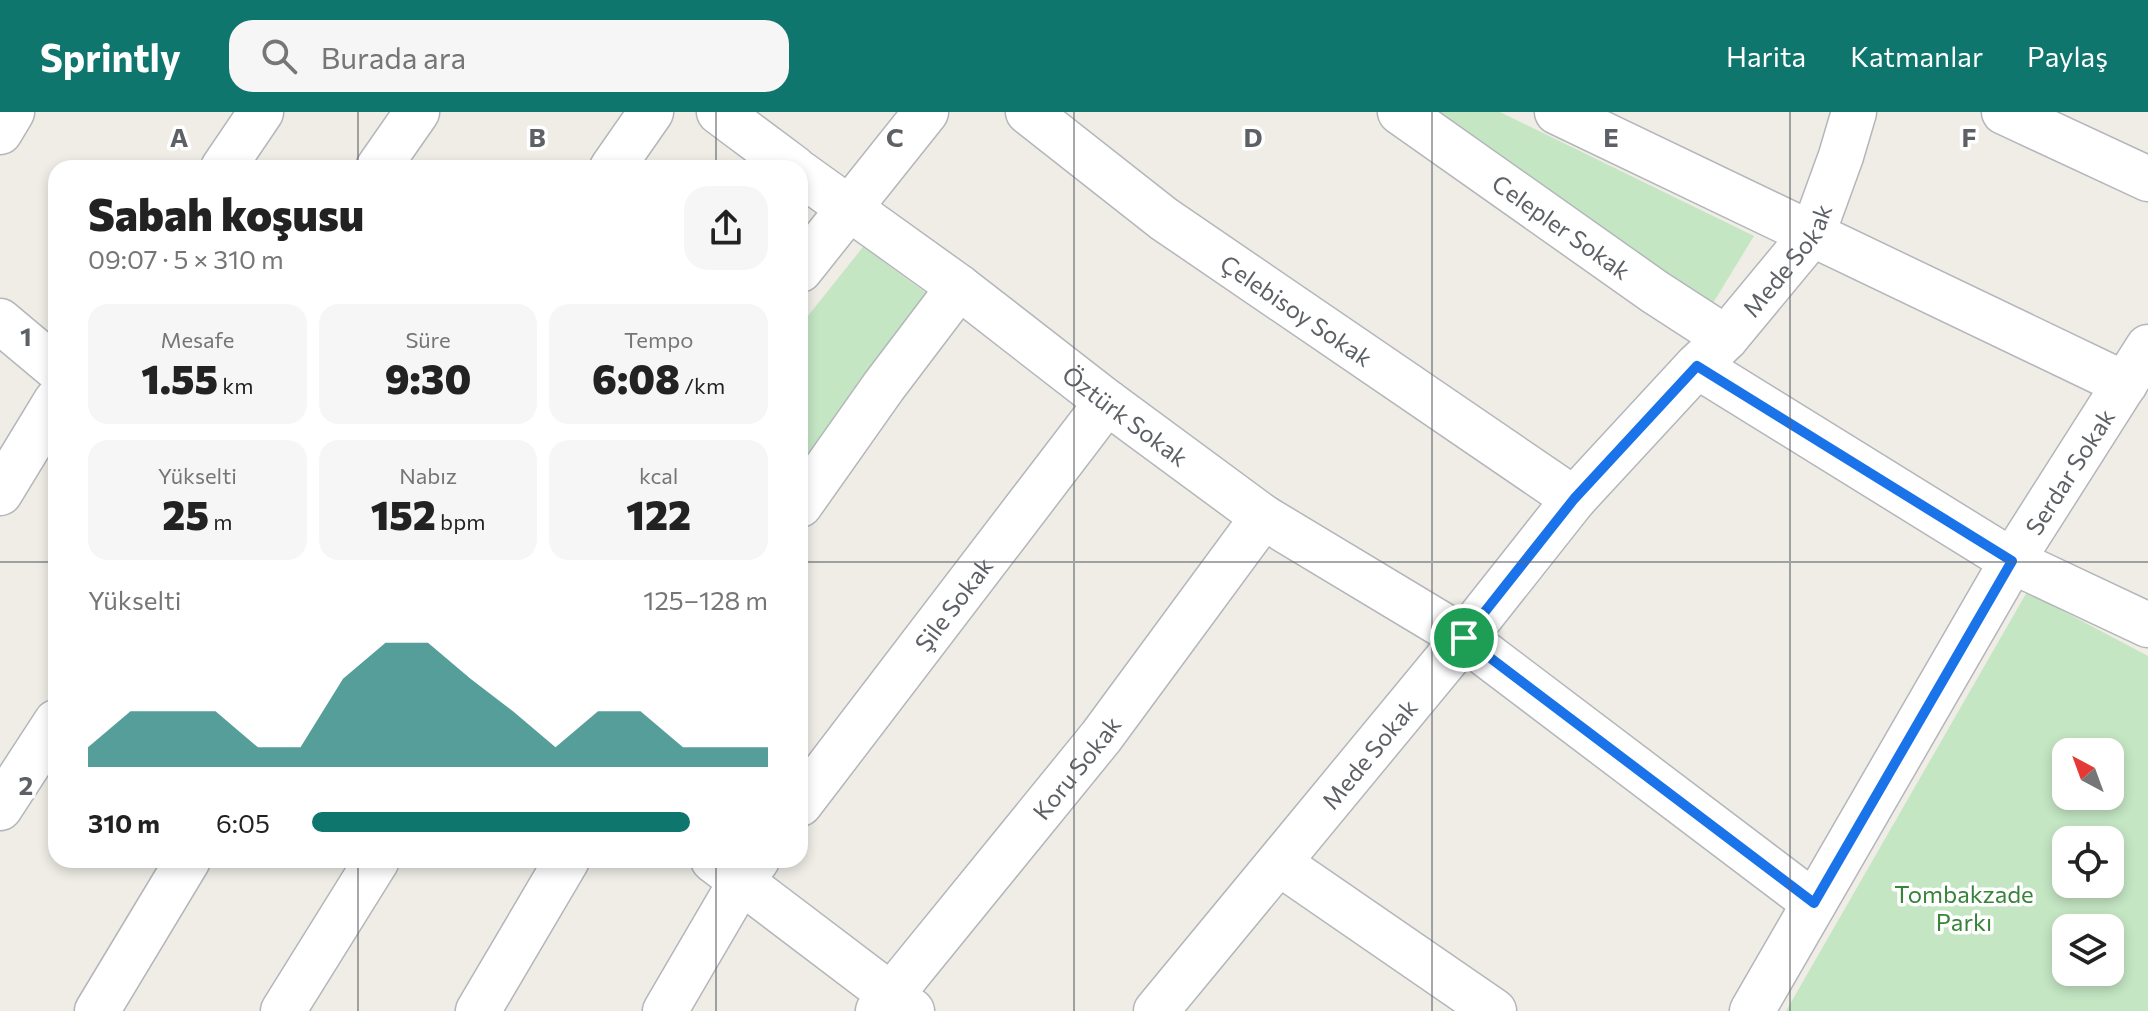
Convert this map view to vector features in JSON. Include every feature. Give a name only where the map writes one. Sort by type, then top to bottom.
[{"type":"street","points":[[0,132],[12,112]]},
{"type":"street","points":[[228,160],[261,112]]},
{"type":"street","points":[[384,160],[417,112]]},
{"type":"street","points":[[618,160],[651,112]]},
{"type":"street","points":[[719,112],[783,160]]},
{"type":"street","points":[[808,260],[926,112]]},
{"type":"street","name":"Çelebisoy Sokak","points":[[1028,112],[1164,219],[1574,499]]},
{"type":"street","name":"Celepler Sokak","points":[[1400,112],[1655,292],[1712,352],[2012,561],[2148,625]]},
{"type":"street","points":[[1557,112],[1615,125],[1813,233],[2125,384]]},
{"type":"street","name":"Mede Sokak","points":[[1156,1011],[1464,638],[1574,499],[1712,352],[1813,233],[1854,112]]},
{"type":"street","points":[[2004,112],[2148,179]]},
{"type":"street","name":"Öztürk Sokak","points":[[808,179],[959,287],[1107,402],[1263,517],[1464,638],[1814,903]]},
{"type":"street","points":[[808,494],[959,287]]},
{"type":"street","points":[[0,321],[48,361]]},
{"type":"street","name":"Serdar Sokak","points":[[1752,1011],[2012,561],[2148,347]]},
{"type":"street","name":"Şile Sokak","points":[[808,794],[1107,402]]},
{"type":"street","points":[[0,493],[48,414]]},
{"type":"street","name":"Koru Sokak","points":[[894,1005],[1101,737],[1263,517]]},
{"type":"street","points":[[0,808],[48,734]]},
{"type":"street","points":[[1279,863],[1492,1011]]},
{"type":"street","points":[[97,1011],[183,868]]},
{"type":"street","points":[[283,1011],[372,868]]},
{"type":"street","points":[[478,1011],[562,868]]},
{"type":"street","points":[[665,1011],[736,868]]},
{"type":"street","points":[[738,868],[894,1005]]},
{"type":"green space","points":[[1424,112],[1500,112],[1754,236],[1710,308]]},
{"type":"green space","points":[[863,247],[929,295],[808,458],[808,316]]},
{"type":"green space","name":"Tombakzade Parkı","points":[[2027,592],[2148,656],[2148,1011],[1786,1011]]},
{"type":"route","points":[[1697,366],[2012,561],[1814,903],[1464,638],[1574,499],[1697,366]]}]
